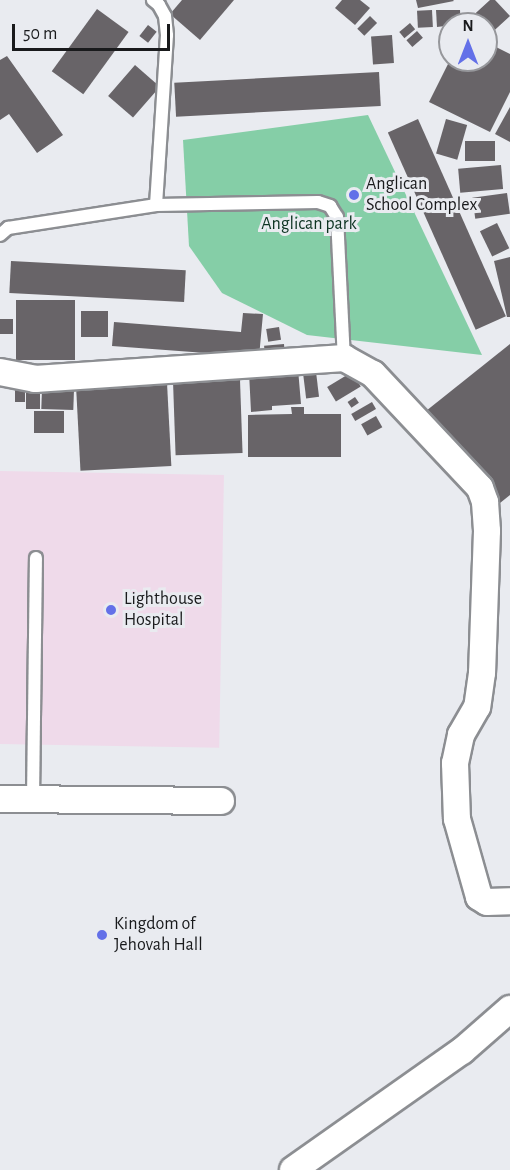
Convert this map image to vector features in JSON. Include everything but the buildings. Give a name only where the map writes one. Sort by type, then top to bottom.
[{"type":"street","points":[[0,372],[35,379],[344,358],[373,374],[480,488],[485,502],[487,531],[482,673],[477,707],[461,735],[455,763],[457,819],[479,897],[488,902],[510,901]]},
{"type":"street","points":[[0,799],[221,801]]},
{"type":"street","points":[[293,1170],[462,1051],[510,1009]]},
{"type":"lane","points":[[153,0],[159,4],[165,16],[167,35],[156,205]]},
{"type":"lane","points":[[0,236],[8,228],[156,205],[318,202],[330,206],[338,217],[344,358]]},
{"type":"lane","points":[[33,800],[36,558]]},
{"type":"shaded area","name":"Lighthouse Hospital","points":[[0,471],[224,475],[219,748],[0,744]]},
{"type":"green space","name":"Anglican park","points":[[368,115],[482,355],[307,335],[222,293],[189,246],[183,140]]},
{"type":"place","name":"Anglican School Complex","points":[[354,195]]},
{"type":"place","name":"Lighthouse Hospital","points":[[111,610]]},
{"type":"place","name":"Kingdom of Jehovah Hall","points":[[102,935]]}]
